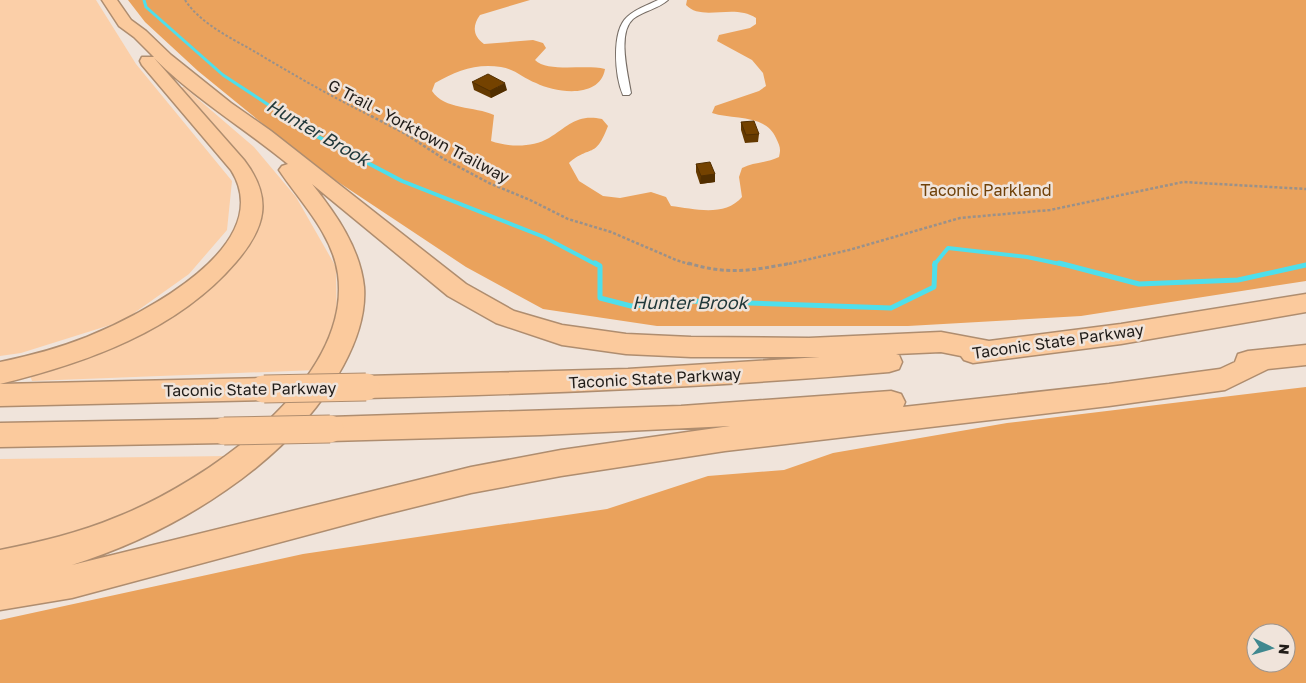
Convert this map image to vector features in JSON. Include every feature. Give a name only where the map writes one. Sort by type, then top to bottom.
[{"type":"highway","points":[[0,566],[55,554],[146,519],[205,486],[256,449],[286,420],[317,385],[338,350],[347,326],[352,304],[350,272],[342,251],[319,209],[298,180],[274,153],[224,107],[165,59],[126,23],[109,0]]},
{"type":"highway","points":[[0,373],[41,363],[74,352],[123,331],[168,307],[195,289],[216,269],[239,242],[248,223],[252,197],[248,181],[243,172],[130,37],[126,23]]},
{"type":"highway","points":[[224,107],[264,135],[457,290],[492,311],[531,327],[584,339],[644,346],[809,348],[941,342],[990,351]]},
{"type":"highway","name":"Taconic State Parkway","points":[[0,395],[552,383],[665,378],[844,366],[990,351],[1121,334],[1306,303]]},
{"type":"highway","points":[[0,435],[612,422],[802,410],[974,394],[1306,355]]},
{"type":"highway","points":[[0,593],[72,581],[378,502],[471,480],[560,462],[725,439],[1109,395],[1225,379],[1264,360]]},
{"type":"street","points":[[626,93],[621,58],[622,28],[626,20],[664,0]]},
{"type":"path","name":"G Trail - Yorktown Trailway","points":[[185,0],[191,9],[218,30],[315,88],[404,133],[444,159],[488,183],[530,200],[568,219],[611,232],[676,260],[707,269],[736,272],[788,264],[849,250],[960,218],[1050,210],[1183,182],[1306,189]]},
{"type":"shaded area","points":[[0,0],[96,0],[136,64],[232,181],[227,230],[189,274],[123,321],[21,353],[0,356]]},
{"type":"shaded area","points":[[184,87],[254,147],[296,197],[336,267],[337,333],[317,370],[32,381],[30,375],[233,260],[257,188],[177,88]]},
{"type":"shaded area","points":[[228,456],[142,511],[0,557],[0,459]]},
{"type":"green space","name":"Taconic Parkland","points":[[128,0],[530,0],[480,15],[475,31],[480,41],[484,44],[533,40],[543,43],[546,48],[535,60],[541,64],[558,67],[605,69],[601,79],[595,85],[586,89],[565,91],[536,83],[506,68],[483,66],[467,69],[435,83],[432,91],[437,97],[452,105],[494,115],[491,141],[520,146],[535,144],[549,138],[579,120],[586,118],[602,119],[608,126],[600,143],[596,148],[576,157],[569,163],[579,181],[603,196],[620,198],[651,192],[666,197],[671,206],[709,210],[727,207],[735,203],[742,197],[739,177],[742,168],[779,157],[780,150],[776,138],[765,125],[749,119],[712,113],[715,106],[759,91],[766,86],[763,73],[752,60],[717,41],[719,35],[750,28],[756,24],[756,18],[738,12],[709,13],[693,10],[686,5],[687,0],[1306,0],[1306,281],[1081,316],[908,326],[657,326],[543,309],[466,267],[317,168],[198,71],[145,22]]},
{"type":"green space","points":[[1306,387],[1306,683],[0,683],[0,620],[303,554],[607,509],[708,476],[784,470],[833,453],[1007,423]]},
{"type":"building","points":[[488,74],[505,83],[490,91],[472,82]]},
{"type":"building","points":[[754,121],[759,134],[746,135],[741,122]]},
{"type":"building","points":[[710,162],[715,174],[701,176],[696,164]]},
{"type":"waterway","name":"Hunter Brook","points":[[144,0],[146,7],[223,75],[287,117]]},
{"type":"waterway","name":"Hunter Brook","points":[[285,116],[307,131],[402,181],[544,237],[597,265]]},
{"type":"waterway","name":"Hunter Brook","points":[[935,264],[948,248],[1027,257],[1065,265]]},
{"type":"waterway","name":"Hunter Brook","points":[[595,263],[600,266],[600,298],[631,306],[691,301],[891,308],[934,287],[935,264]]},
{"type":"waterway","name":"Hunter Brook","points":[[1059,263],[1139,284],[1238,280],[1306,265]]}]
